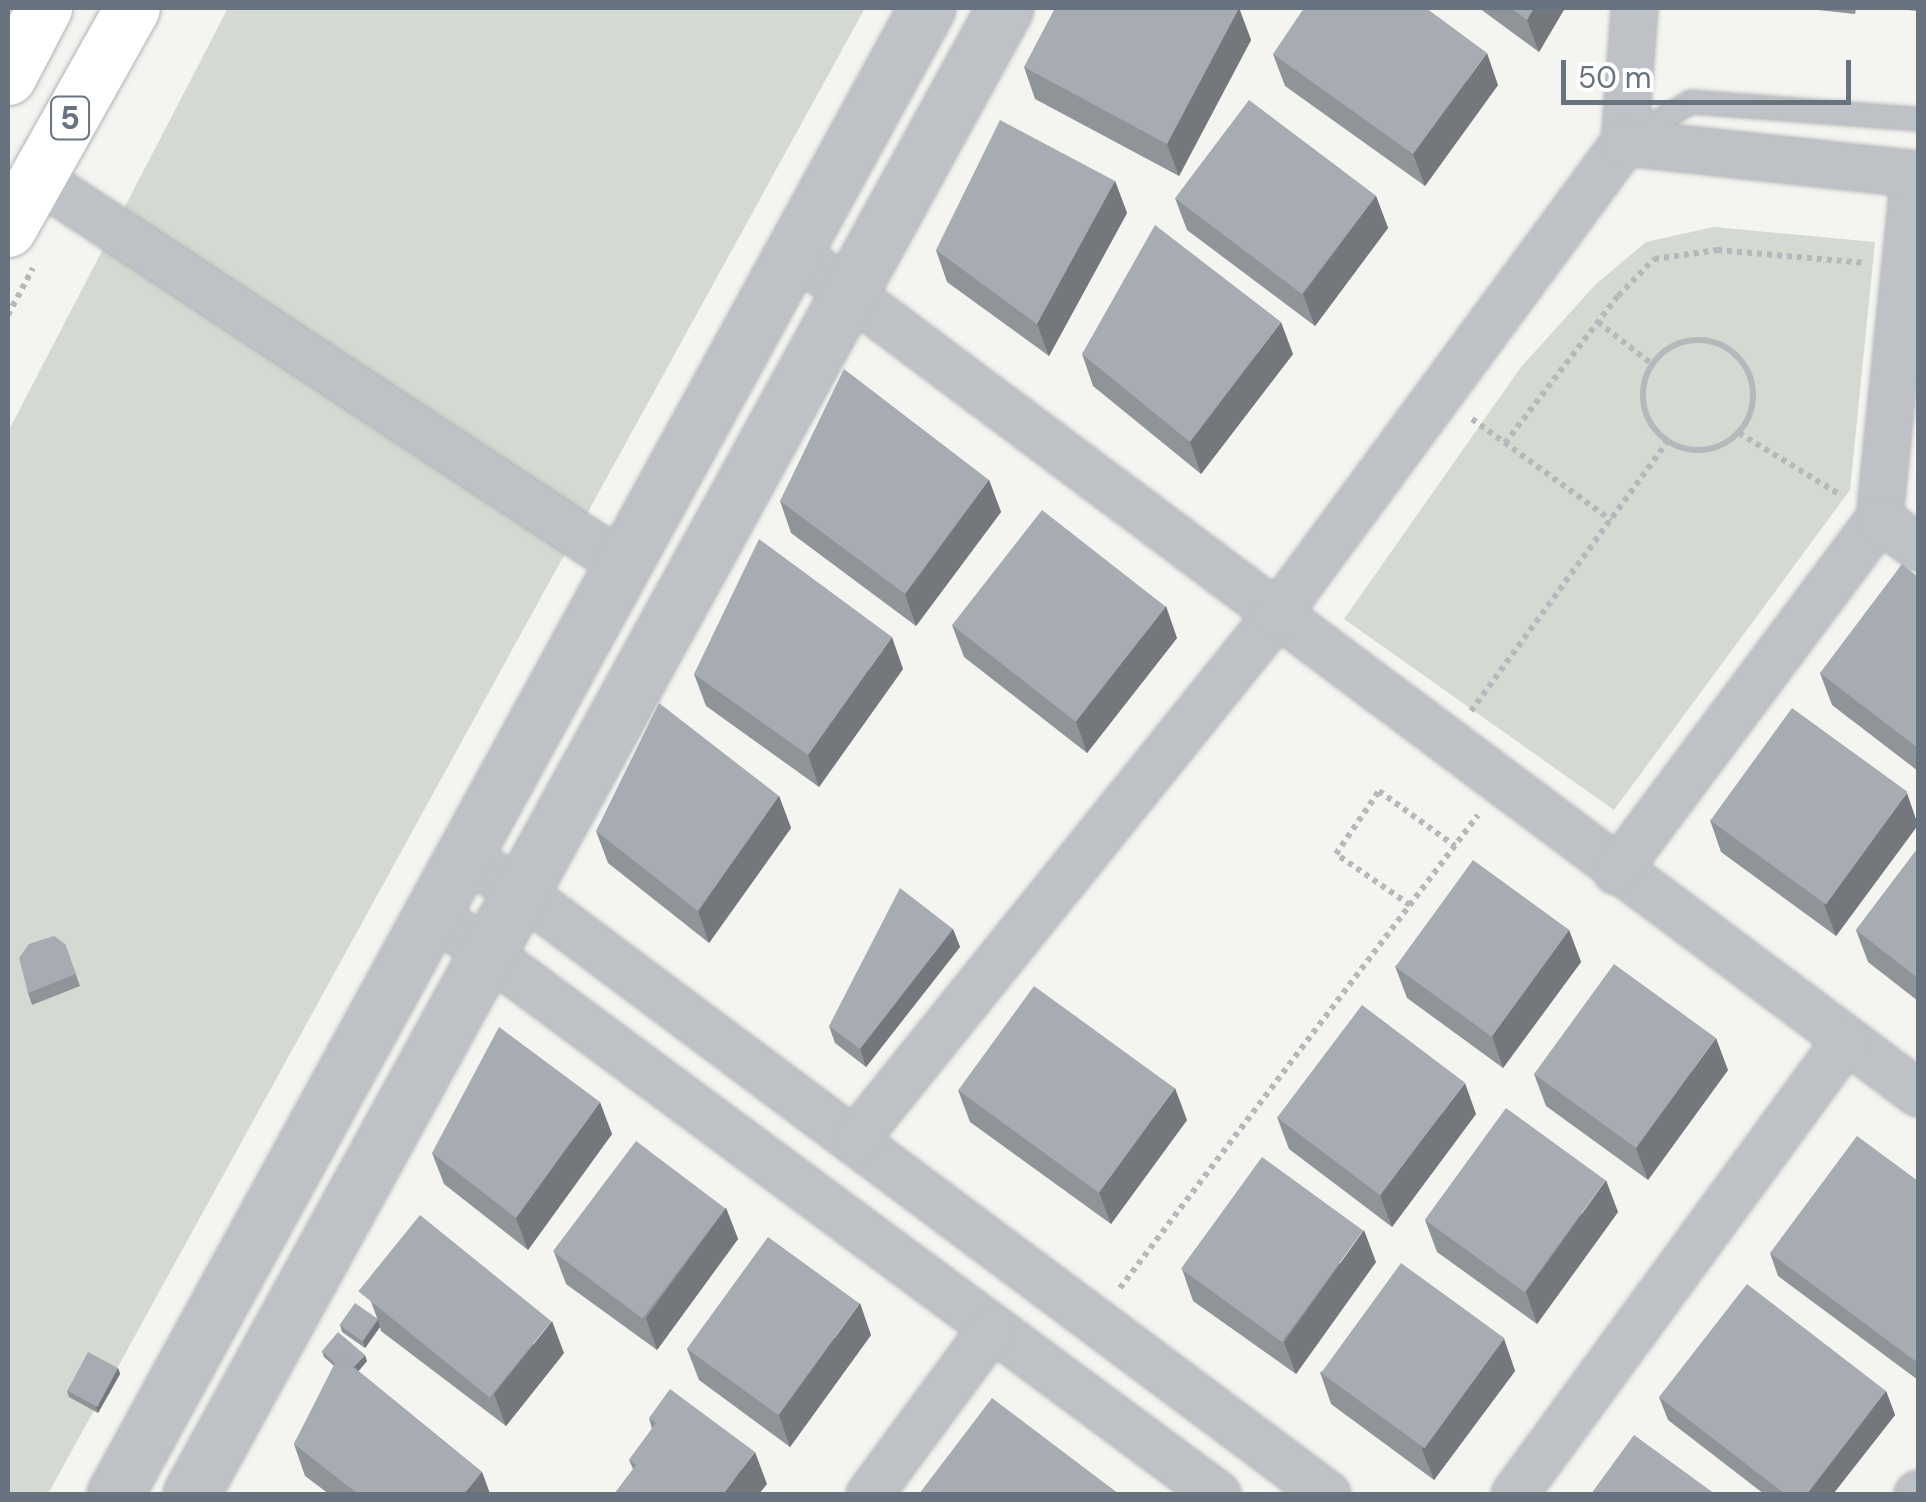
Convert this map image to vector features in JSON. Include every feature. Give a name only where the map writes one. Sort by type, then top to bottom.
[{"type":"highway","points":[[8,77],[44,8]]},
{"type":"highway","name":"5","points":[[8,229],[132,8]]},
{"type":"street","points":[[115,1494],[926,8]]},
{"type":"street","points":[[191,1494],[1005,8]]},
{"type":"street","points":[[854,1140],[1276,615],[1624,142],[1634,8]]},
{"type":"street","points":[[1616,871],[1879,518],[1916,174],[1624,142]]},
{"type":"street","points":[[36,178],[624,566]]},
{"type":"street","points":[[794,252],[1447,745],[1918,1094]]},
{"type":"street","points":[[1879,518],[1918,546]]},
{"type":"street","points":[[464,856],[520,892],[1327,1494]]},
{"type":"street","points":[[433,913],[490,949],[1217,1494]]},
{"type":"street","points":[[1514,1494],[1846,1039]]},
{"type":"street","points":[[869,1494],[992,1327]]},
{"type":"lane","points":[[1624,142],[1691,102],[1918,119]]},
{"type":"path","points":[[1505,443],[1598,322],[1654,260],[1718,250],[1904,267]]},
{"type":"path","points":[[1598,322],[1652,364]]},
{"type":"path","points":[[1696,340],[1729,349],[1743,362],[1754,398],[1739,433],[1705,450],[1668,441],[1655,429],[1643,397],[1652,364],[1664,351],[1696,340]]},
{"type":"path","points":[[1438,395],[1611,520]]},
{"type":"path","points":[[1739,433],[1879,518]]},
{"type":"path","points":[[1447,745],[1668,441]]},
{"type":"path","points":[[1095,1320],[1501,785]]},
{"type":"path","points":[[1410,906],[1336,854],[1380,790],[1455,846]]},
{"type":"shaded area","points":[[228,8],[865,8],[48,1494],[8,1494],[8,432]]},
{"type":"shaded area","points":[[1714,227],[1875,242],[1850,490],[1614,810],[1344,619],[1521,367],[1595,285],[1646,242]]},
{"type":"building","points":[[1055,8],[1239,8],[1167,144],[1024,67]]},
{"type":"building","points":[[1304,8],[1426,8],[1487,53],[1413,154],[1273,54]]},
{"type":"building","points":[[1511,8],[1534,8],[1527,20]]},
{"type":"building","points":[[1249,100],[1376,196],[1302,294],[1175,198]]},
{"type":"building","points":[[1000,120],[1115,181],[1037,324],[936,250]]},
{"type":"building","points":[[1155,225],[1281,322],[1190,442],[1082,354]]},
{"type":"building","points":[[844,369],[989,480],[905,594],[780,501]]},
{"type":"building","points":[[1042,510],[1166,607],[1076,722],[952,625]]},
{"type":"building","points":[[759,539],[892,637],[808,755],[694,674]]},
{"type":"building","points":[[1902,564],[1918,577],[1918,748],[1820,673]]},
{"type":"building","points":[[659,703],[779,796],[698,911],[596,831]]},
{"type":"building","points":[[1792,708],[1908,792],[1826,905],[1710,820]]},
{"type":"building","points":[[1918,848],[1918,978],[1856,930]]},
{"type":"building","points":[[1473,860],[1569,930],[1492,1037],[1395,967]]},
{"type":"building","points":[[900,888],[953,929],[860,1049],[829,1026]]},
{"type":"building","points":[[54,936],[65,944],[76,974],[28,993],[19,958],[29,944]]},
{"type":"building","points":[[1614,964],[1716,1038],[1636,1148],[1534,1074]]},
{"type":"building","points":[[1034,986],[1175,1088],[1099,1193],[958,1090]]},
{"type":"building","points":[[1362,1005],[1465,1083],[1380,1195],[1277,1118]]},
{"type":"building","points":[[499,1027],[600,1102],[516,1218],[432,1153]]},
{"type":"building","points":[[1506,1108],[1606,1180],[1524,1292],[1425,1220]]},
{"type":"building","points":[[1857,1136],[1918,1181],[1918,1363],[1770,1253]]},
{"type":"building","points":[[636,1141],[725,1208],[642,1319],[553,1251]]},
{"type":"building","points":[[1262,1157],[1363,1230],[1282,1342],[1181,1269]]},
{"type":"building","points":[[420,1215],[551,1321],[490,1398],[358,1291]]},
{"type":"building","points":[[768,1237],[859,1303],[778,1415],[687,1349]]},
{"type":"building","points":[[1401,1263],[1505,1338],[1425,1448],[1321,1373]]},
{"type":"building","points":[[1747,1284],[1886,1391],[1807,1494],[1785,1494],[1659,1397]]},
{"type":"building","points":[[355,1303],[378,1319],[362,1341],[340,1325]]},
{"type":"building","points":[[338,1332],[365,1355],[354,1367],[339,1355],[335,1363],[322,1351]]},
{"type":"building","points":[[88,1352],[118,1368],[97,1407],[67,1391]]},
{"type":"building","points":[[339,1355],[482,1472],[464,1494],[358,1494],[294,1444]]},
{"type":"building","points":[[670,1389],[755,1452],[723,1494],[614,1494],[636,1465],[629,1460],[656,1423],[649,1418]]},
{"type":"building","points":[[992,1398],[1119,1494],[919,1494]]},
{"type":"building","points":[[1634,1435],[1715,1494],[1591,1494]]}]
